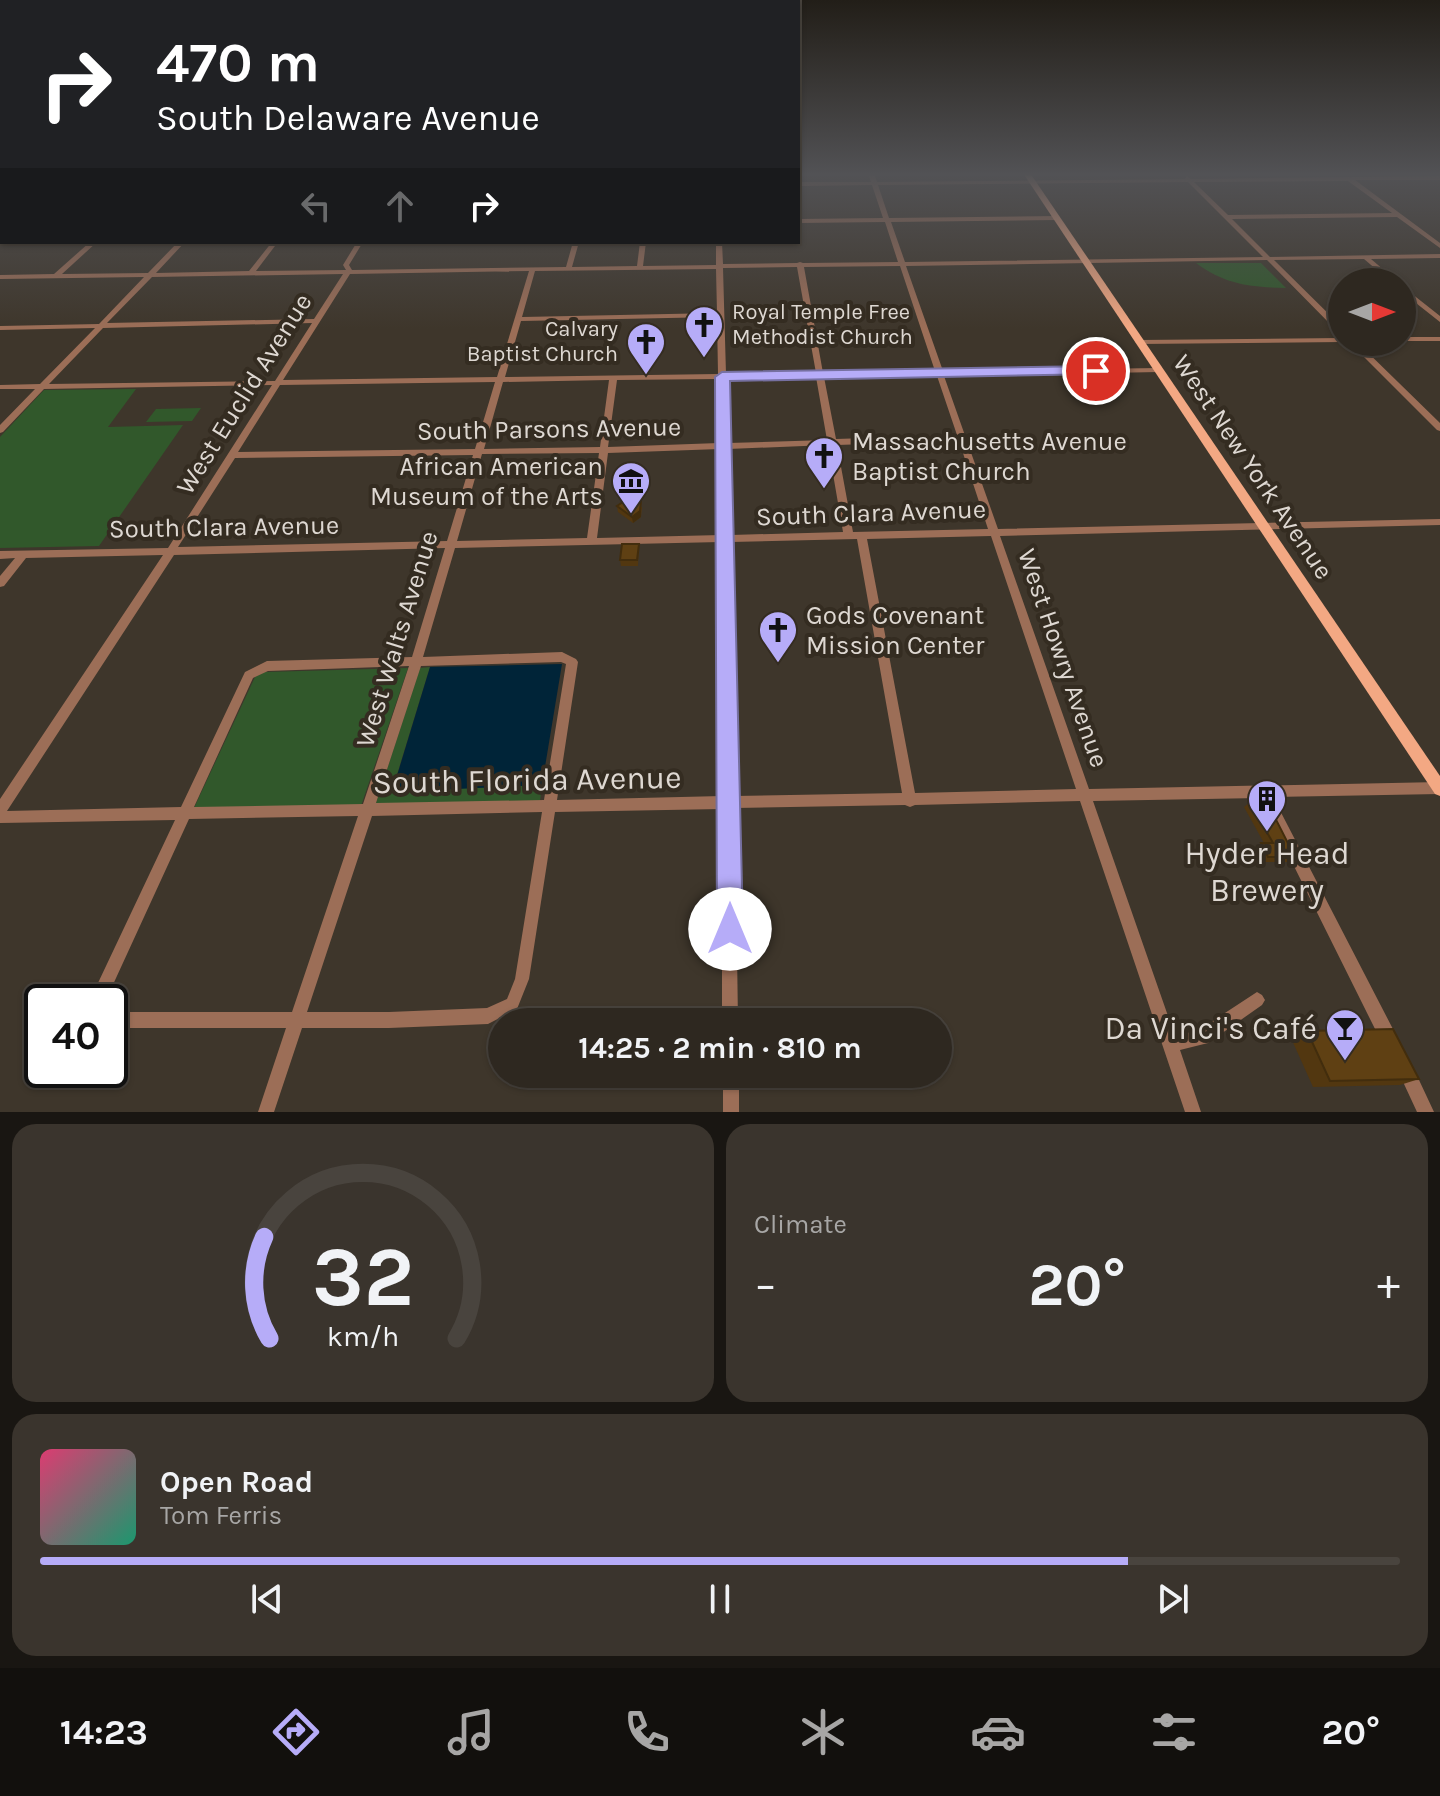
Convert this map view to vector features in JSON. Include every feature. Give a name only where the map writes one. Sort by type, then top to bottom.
[{"type":"main road","name":"West New York Avenue","points":[[1061,225],[1440,788]]},
{"type":"street","name":"West Howry Avenue","points":[[889,225],[1193,1112]]},
{"type":"street","points":[[1235,225],[1328,317]]},
{"type":"street","points":[[1411,225],[1440,246]]},
{"type":"street","points":[[56,276],[92,244]]},
{"type":"street","points":[[0,430],[180,244]]},
{"type":"street","points":[[251,273],[273,244]]},
{"type":"street","name":"West Euclid Avenue","points":[[0,810],[232,455],[349,270],[346,265],[359,244]]},
{"type":"street","points":[[569,267],[575,244]]},
{"type":"street","points":[[640,266],[643,244]]},
{"type":"street","points":[[719,244],[726,539],[730,1008]]},
{"type":"street","points":[[1364,256],[1378,268]]},
{"type":"street","points":[[0,277],[1440,256]]},
{"type":"street","points":[[800,264],[832,443],[855,536],[910,801]]},
{"type":"street","name":"West Walts Avenue","points":[[266,1112],[416,663],[533,268]]},
{"type":"street","points":[[1416,300],[1440,320]]},
{"type":"street","points":[[517,319],[721,315]]},
{"type":"street","points":[[0,328],[316,321]]},
{"type":"street","points":[[1416,339],[1440,339]]},
{"type":"street","points":[[1139,342],[1328,340]]},
{"type":"street","points":[[1367,356],[1440,428]]},
{"type":"street","points":[[0,387],[1159,370]]},
{"type":"street","points":[[592,541],[613,378]]},
{"type":"street","name":"South Parsons Avenue","points":[[232,455],[477,453],[962,438]]},
{"type":"street","name":"South Clara Avenue","points":[[0,555],[1440,522]]},
{"type":"street","points":[[0,583],[24,554]]},
{"type":"street","points":[[105,984],[249,675],[267,666],[562,657],[572,662],[522,979],[517,996],[506,1009],[488,1016],[296,1021],[128,1020]]},
{"type":"street","name":"South Florida Avenue","points":[[0,817],[1440,788]]},
{"type":"street","points":[[1264,792],[1426,1112]]},
{"type":"street","points":[[1170,1045],[1202,1037],[1257,1000]]},
{"type":"street","points":[[731,1088],[731,1112]]},
{"type":"green space","points":[[1196,263],[1261,263],[1286,288],[1239,283],[1218,276]]},
{"type":"green space","points":[[136,389],[108,427],[183,425],[99,546],[0,548],[0,437],[44,390]]},
{"type":"green space","points":[[201,408],[192,421],[146,422],[156,409]]},
{"type":"green space","points":[[430,667],[392,791],[542,785],[540,801],[375,806],[420,668]]},
{"type":"green space","points":[[408,668],[361,806],[194,808],[255,677],[265,672]]},
{"type":"water","points":[[562,664],[542,785],[392,792],[430,667]]},
{"type":"building","points":[[626,500],[641,500],[640,511],[632,517],[617,506]]},
{"type":"building","points":[[622,544],[639,544],[637,560],[620,560]]},
{"type":"building","points":[[1250,802],[1267,802],[1295,857],[1268,857],[1261,843],[1273,843]]},
{"type":"building","name":"Da Vinci's Café","points":[[1393,1029],[1419,1079],[1330,1081],[1307,1031]]},
{"type":"place","name":"Royal Temple Free Methodist Church","points":[[704,359]]},
{"type":"place","name":"Calvary Baptist Church","points":[[646,376]]},
{"type":"place","name":"Massachusetts Avenue Baptist Church","points":[[824,490]]},
{"type":"place","name":"African American Museum of the Arts","points":[[631,515]]},
{"type":"place","name":"Gods Covenant Mission Center","points":[[778,664]]},
{"type":"place","name":"Hyder Head Brewery","points":[[1267,833]]},
{"type":"place","name":"Da Vinci's Café","points":[[1345,1062]]},
{"type":"route","points":[[730,929],[722,377],[1096,371]]}]
